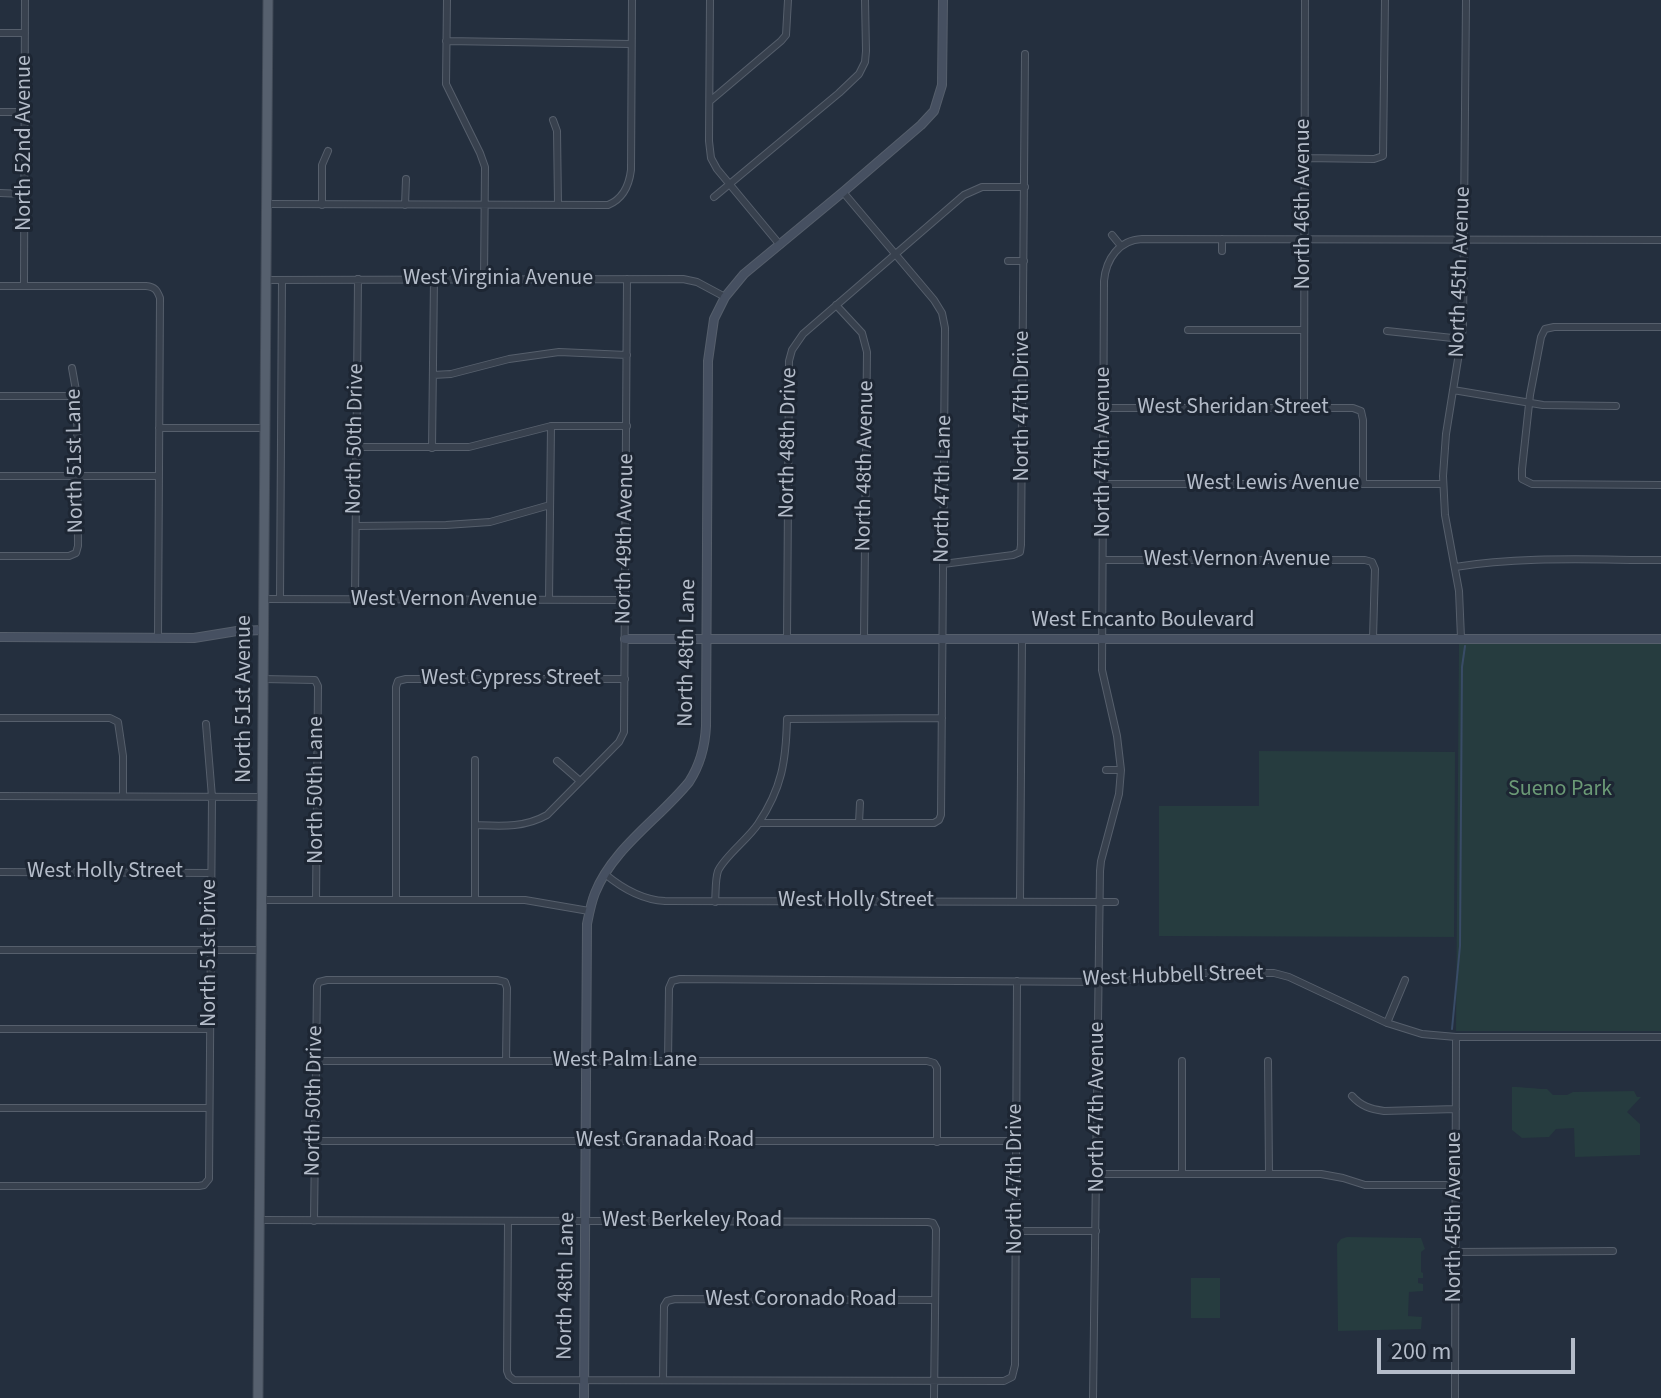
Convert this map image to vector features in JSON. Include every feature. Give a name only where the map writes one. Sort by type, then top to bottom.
[{"type":"main road","name":"North 51st Avenue","points":[[258,1398],[268,0]]},
{"type":"street","name":"North 52nd Avenue","points":[[24,286],[25,0]]},
{"type":"street","points":[[447,0],[446,84],[485,167],[484,279]]},
{"type":"street","points":[[267,204],[608,205],[616,201],[630,181],[631,170],[632,0]]},
{"type":"street","points":[[710,0],[711,158],[780,245]]},
{"type":"street","points":[[710,101],[786,35],[788,0]]},
{"type":"street","points":[[714,197],[859,74],[866,51],[865,0]]},
{"type":"street","points":[[943,0],[942,85],[934,111],[944,117]]},
{"type":"street","name":"North 46th Avenue","points":[[1304,408],[1305,0]]},
{"type":"street","points":[[1304,158],[1374,159],[1383,156],[1385,0]]},
{"type":"street","name":"North 45th Avenue","points":[[1461,638],[1460,603],[1446,522],[1443,484],[1444,456],[1464,314],[1466,0]]},
{"type":"street","points":[[0,33],[25,33]]},
{"type":"street","points":[[446,41],[630,44]]},
{"type":"street","name":"North 47th Drive","points":[[943,564],[1020,552],[1025,54]]},
{"type":"street","name":"North 48th Lane","points":[[584,1398],[589,911],[605,874],[681,792],[695,773],[701,758],[706,734],[708,361],[714,319],[725,297],[744,274],[934,111]]},
{"type":"street","points":[[0,112],[25,112]]},
{"type":"street","points":[[553,120],[557,131],[558,204]]},
{"type":"street","points":[[322,205],[322,165],[328,151]]},
{"type":"street","points":[[405,205],[406,179]]},
{"type":"street","name":"North 48th Drive","points":[[787,639],[789,361],[792,350],[798,340],[836,305],[972,190],[982,187],[1025,187]]},
{"type":"street","name":"North 47th Lane","points":[[843,192],[934,300],[942,313],[945,328],[941,815],[934,823],[859,823]]},
{"type":"street","points":[[0,193],[24,194]]},
{"type":"street","points":[[1112,235],[1121,246],[1136,239],[1639,244],[1661,240]]},
{"type":"street","points":[[1222,239],[1222,251]]},
{"type":"street","name":"North 47th Avenue","points":[[1093,1398],[1101,861],[1117,803],[1121,770],[1117,736],[1103,680],[1105,275],[1108,262],[1121,246]]},
{"type":"street","points":[[1008,261],[1024,261]]},
{"type":"street","name":"North 50th Drive","points":[[355,599],[358,279]]},
{"type":"street","points":[[432,448],[434,279]]},
{"type":"street","name":"North 49th Avenue","points":[[475,825],[514,826],[544,819],[619,742],[624,732],[627,279]]},
{"type":"street","name":"West Virginia Avenue","points":[[266,280],[683,279],[697,282],[725,297]]},
{"type":"street","name":"North 51st Avenue","points":[[280,599],[282,280]]},
{"type":"street","points":[[0,286],[152,286],[157,291],[160,298],[158,638]]},
{"type":"street","name":"North 48th Avenue","points":[[836,305],[862,333],[867,352],[864,638]]},
{"type":"street","points":[[1661,327],[1545,329],[1529,403],[1522,479],[1532,484],[1661,485]]},
{"type":"street","points":[[1188,330],[1303,330]]},
{"type":"street","points":[[1387,331],[1462,339]]},
{"type":"street","points":[[433,375],[559,352],[627,355]]},
{"type":"street","name":"North 51st Lane","points":[[0,556],[69,556],[76,553],[77,396],[72,368]]},
{"type":"street","points":[[1453,390],[1556,406],[1616,406]]},
{"type":"street","points":[[0,396],[77,396]]},
{"type":"street","name":"West Sheridan Street","points":[[1104,408],[1353,408],[1361,411],[1363,420],[1363,484]]},
{"type":"street","points":[[356,447],[469,447],[551,426],[627,426]]},
{"type":"street","points":[[549,600],[551,426]]},
{"type":"street","points":[[159,428],[265,428]]},
{"type":"street","points":[[0,476],[158,476]]},
{"type":"street","name":"West Lewis Avenue","points":[[1103,484],[1443,484]]},
{"type":"street","points":[[356,526],[490,522],[550,505]]},
{"type":"street","points":[[1455,567],[1526,559],[1661,560]]},
{"type":"street","name":"West Vernon Avenue","points":[[1103,560],[1372,562],[1375,569],[1373,638]]},
{"type":"street","name":"West Vernon Avenue","points":[[263,599],[625,600]]},
{"type":"street","points":[[0,637],[194,638],[264,630]]},
{"type":"street","name":"West Encanto Boulevard","points":[[625,639],[1661,639]]},
{"type":"street","points":[[1020,901],[1022,639]]},
{"type":"street","name":"North 50th Lane","points":[[263,679],[315,680],[318,686],[316,900]]},
{"type":"street","name":"West Cypress Street","points":[[396,900],[398,681],[625,679]]},
{"type":"street","points":[[0,718],[110,718],[118,722],[123,756],[123,796]]},
{"type":"street","points":[[715,902],[719,868],[760,823],[781,779],[787,719],[942,718]]},
{"type":"street","name":"North 51st Drive","points":[[0,1186],[185,1187],[207,1183],[212,797],[206,724]]},
{"type":"street","points":[[475,760],[475,900]]},
{"type":"street","points":[[557,761],[580,781]]},
{"type":"street","points":[[1106,770],[1121,770]]},
{"type":"street","points":[[0,796],[263,797]]},
{"type":"street","points":[[760,823],[859,823],[860,803]]},
{"type":"street","name":"West Holly Street","points":[[0,872],[210,873]]},
{"type":"street","name":"West Holly Street","points":[[605,874],[644,898],[665,901],[1115,902]]},
{"type":"street","points":[[261,900],[525,900],[589,911]]},
{"type":"street","points":[[0,950],[261,950]]},
{"type":"street","name":"West Hubbell Street","points":[[668,1061],[669,988],[672,981],[680,979],[1099,982],[1169,973],[1274,973],[1289,977],[1387,1023],[1422,1034],[1456,1037],[1661,1037]]},
{"type":"street","points":[[1387,1023],[1405,980]]},
{"type":"street","name":"North 47th Drive","points":[[934,1380],[1004,1381],[1012,1377],[1015,1365],[1017,981]]},
{"type":"street","name":"North 50th Drive","points":[[314,1221],[319,982],[505,982],[506,1061]]},
{"type":"street","points":[[0,1029],[209,1029]]},
{"type":"street","name":"North 45th Avenue","points":[[1455,1398],[1456,1037]]},
{"type":"street","name":"West Palm Lane","points":[[316,1061],[927,1061],[937,1068],[937,1142]]},
{"type":"street","points":[[1182,1061],[1182,1174]]},
{"type":"street","points":[[1268,1061],[1269,1174]]},
{"type":"street","points":[[1352,1096],[1359,1104],[1384,1111],[1456,1109]]},
{"type":"street","points":[[0,1108],[209,1108]]},
{"type":"street","name":"West Granada Road","points":[[315,1141],[1016,1141]]},
{"type":"street","points":[[1098,1174],[1321,1174],[1365,1185],[1456,1185]]},
{"type":"street","name":"West Berkeley Road","points":[[259,1220],[933,1223],[936,1229],[935,1300]]},
{"type":"street","points":[[508,1221],[507,1371],[514,1380],[934,1380]]},
{"type":"street","points":[[1015,1231],[1096,1231]]},
{"type":"street","points":[[1455,1252],[1613,1251]]},
{"type":"street","points":[[934,1398],[935,1300]]},
{"type":"street","name":"West Coronado Road","points":[[663,1380],[664,1306],[667,1301],[935,1300]]},
{"type":"green space","name":"Sueno Park","points":[[1459,644],[1661,644],[1661,1031],[1456,1031]]},
{"type":"green space","points":[[1259,751],[1455,752],[1454,937],[1159,936],[1159,806],[1259,806]]},
{"type":"green space","points":[[1512,1087],[1547,1089],[1553,1095],[1634,1091],[1637,1097],[1641,1097],[1627,1112],[1640,1124],[1640,1155],[1575,1157],[1574,1128],[1556,1129],[1549,1137],[1522,1138],[1512,1130]]},
{"type":"green space","points":[[1347,1237],[1421,1238],[1425,1249],[1421,1252],[1423,1278],[1418,1278],[1418,1283],[1423,1284],[1423,1291],[1409,1292],[1408,1316],[1422,1317],[1421,1329],[1338,1331],[1337,1244]]},
{"type":"green space","points":[[1191,1278],[1220,1278],[1220,1318],[1191,1318]]},
{"type":"waterway","points":[[1452,1029],[1460,946],[1462,667],[1465,646]]}]
